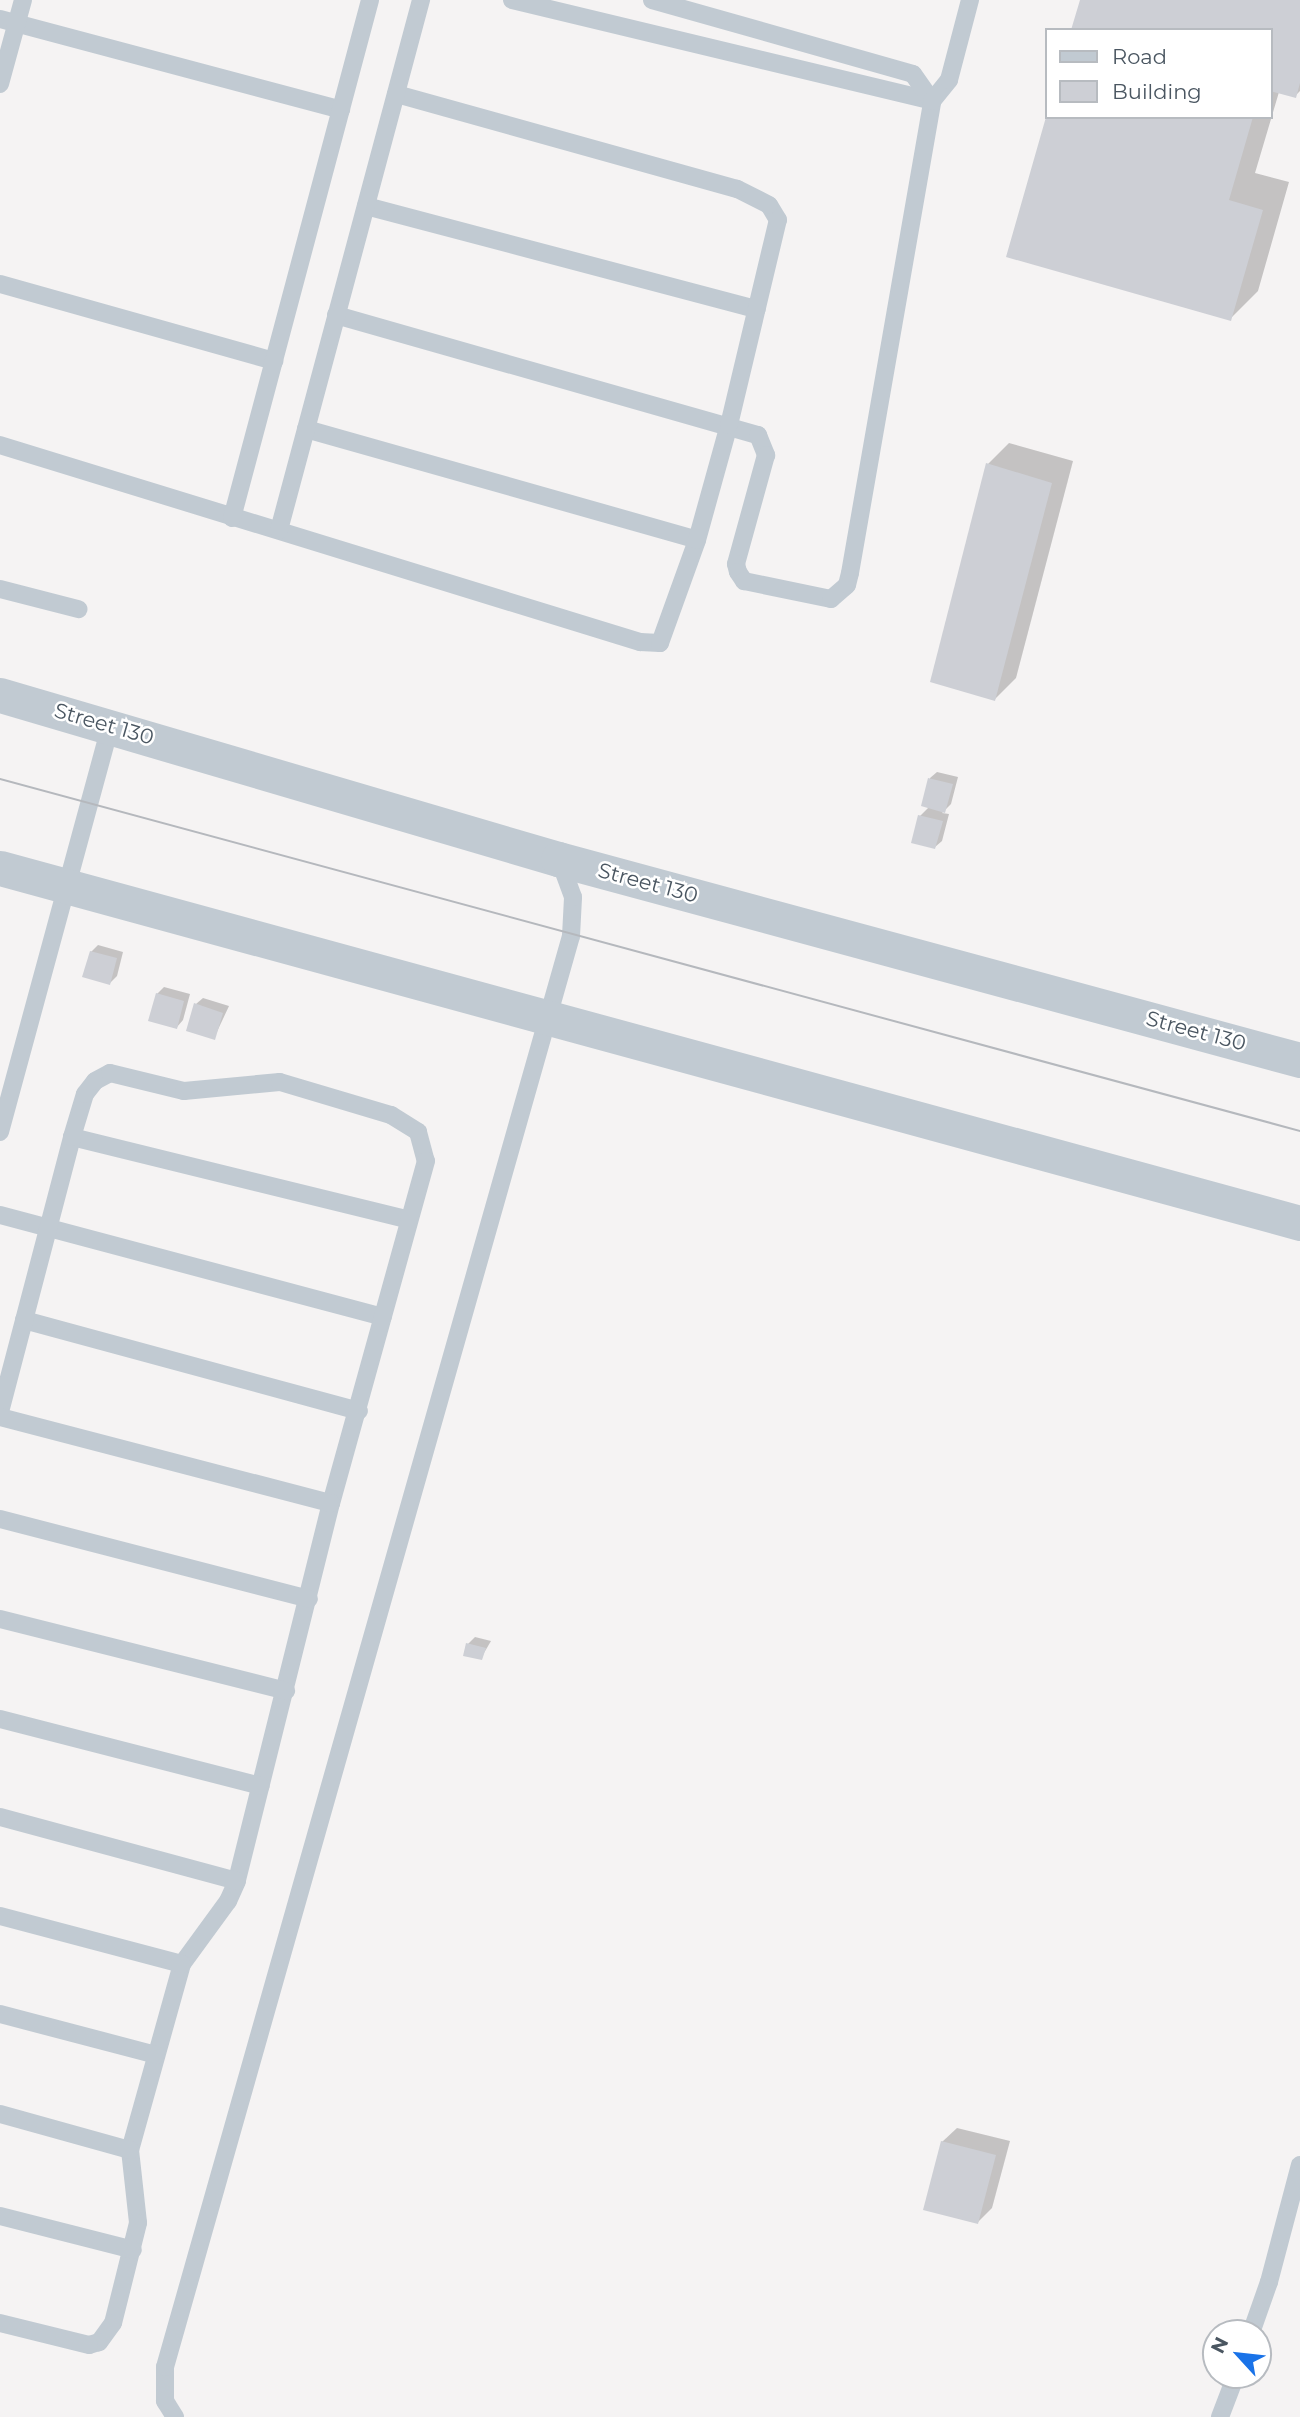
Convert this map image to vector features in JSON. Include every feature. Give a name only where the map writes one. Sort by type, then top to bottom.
[{"type":"street","name":"Street 130","points":[[0,695],[558,859],[1300,1060]]},
{"type":"street","points":[[0,868],[545,1020],[1300,1223]]},
{"type":"lane","points":[[0,84],[8,21],[23,0]]},
{"type":"lane","points":[[232,518],[370,0]]},
{"type":"lane","points":[[279,530],[421,0]]},
{"type":"lane","points":[[512,0],[932,101]]},
{"type":"lane","points":[[652,0],[913,74],[932,101]]},
{"type":"lane","points":[[337,315],[758,435],[765,455],[736,564],[737,572],[744,581],[831,599],[840,593],[850,573],[932,101],[950,80],[970,0]]},
{"type":"lane","points":[[8,21],[341,110]]},
{"type":"lane","points":[[0,445],[640,642],[660,643],[697,540],[729,425],[778,220],[769,205],[754,196],[396,94]]},
{"type":"lane","points":[[366,206],[757,309]]},
{"type":"lane","points":[[0,284],[274,361]]},
{"type":"lane","points":[[306,429],[697,540]]},
{"type":"lane","points":[[0,589],[78,609]]},
{"type":"lane","points":[[0,1132],[110,726]]},
{"type":"lane","points":[[175,2417],[164,2401],[164,2367],[571,936],[573,897],[558,859]]},
{"type":"lane","points":[[0,1412],[85,1094],[110,1073],[184,1091],[280,1083],[391,1115],[418,1132],[426,1161],[331,1503],[237,1881],[228,1901],[182,1964],[130,2150],[138,2223],[113,2323],[99,2342],[77,2343],[0,2323]]},
{"type":"lane","points":[[72,1137],[410,1220]]},
{"type":"lane","points":[[0,1215],[383,1317]]},
{"type":"lane","points":[[24,1320],[359,1410]]},
{"type":"lane","points":[[0,1417],[331,1503]]},
{"type":"lane","points":[[0,1520],[309,1599]]},
{"type":"lane","points":[[0,1619],[286,1691]]},
{"type":"lane","points":[[0,1719],[261,1786]]},
{"type":"lane","points":[[0,1816],[237,1881]]},
{"type":"lane","points":[[0,1916],[182,1964]]},
{"type":"lane","points":[[0,2014],[156,2055]]},
{"type":"lane","points":[[0,2114],[130,2150]]},
{"type":"lane","points":[[1256,2319],[1269,2282],[1300,2165]]},
{"type":"lane","points":[[0,2216],[133,2250]]},
{"type":"lane","points":[[1220,2417],[1231,2389]]},
{"type":"building","points":[[1080,0],[1300,0],[1300,83],[1296,98],[1272,92],[1272,28],[1072,28]]},
{"type":"building","points":[[1045,119],[1252,119],[1229,200],[1263,210],[1231,321],[1006,257]]},
{"type":"building","points":[[986,463],[1052,483],[995,701],[930,682]]},
{"type":"building","points":[[928,778],[953,784],[945,813],[921,806]]},
{"type":"building","points":[[918,815],[943,821],[935,849],[911,843]]},
{"type":"building","points":[[90,951],[117,958],[110,985],[82,977]]},
{"type":"building","points":[[156,993],[184,1001],[177,1029],[148,1021]]},
{"type":"building","points":[[194,1003],[223,1013],[215,1040],[186,1031]]},
{"type":"building","points":[[466,1643],[486,1648],[482,1660],[463,1656]]},
{"type":"building","points":[[941,2141],[996,2155],[978,2224],[923,2210]]},
{"type":"tram line","points":[[0,779],[1300,1131]]}]
